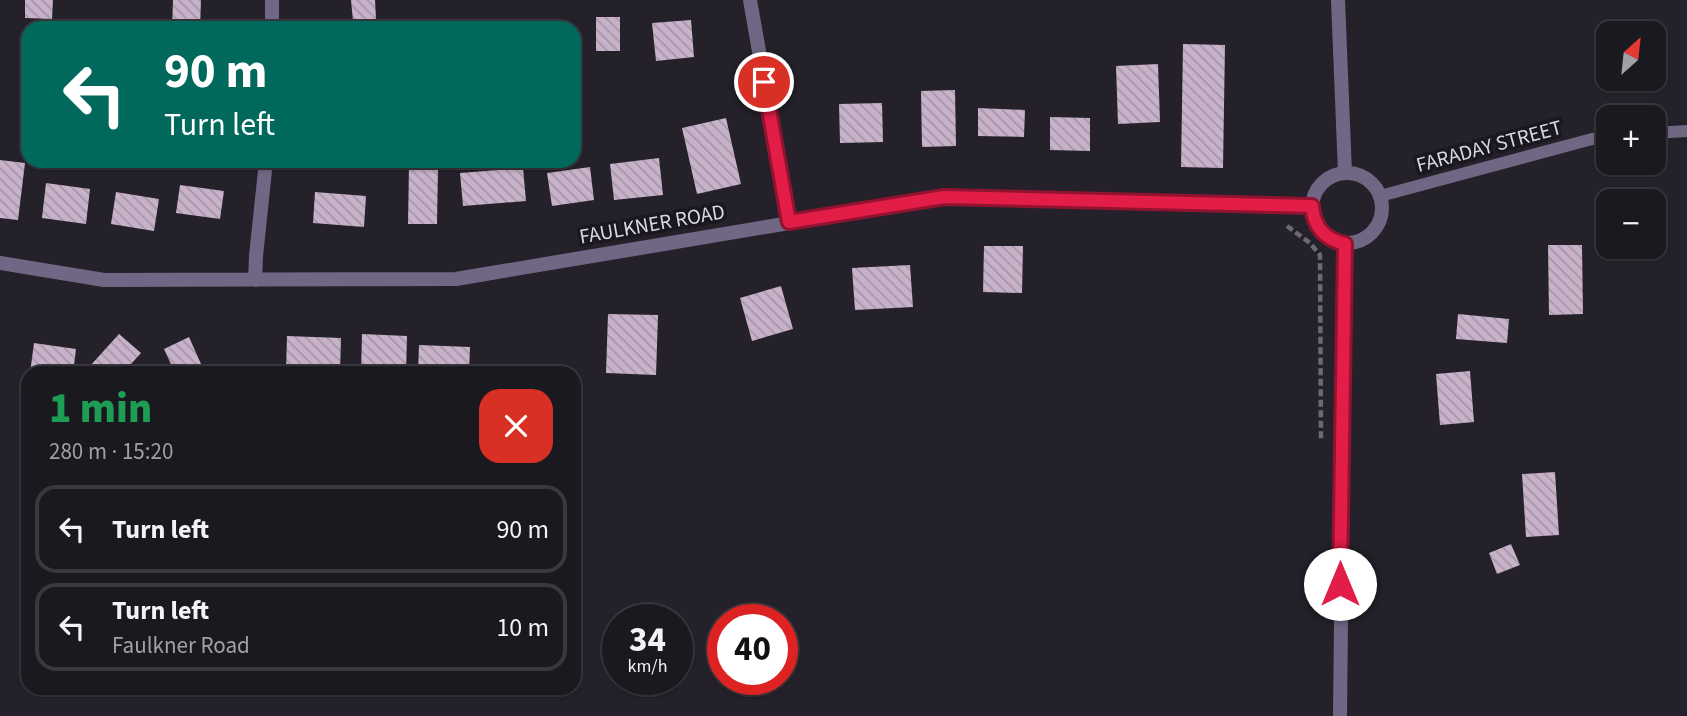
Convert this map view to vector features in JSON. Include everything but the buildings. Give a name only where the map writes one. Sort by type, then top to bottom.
[{"type":"street","points":[[272,0],[272,21]]},
{"type":"street","points":[[750,0],[789,222]]},
{"type":"street","points":[[1338,0],[1345,173]]},
{"type":"street","points":[[256,280],[265,168]]},
{"type":"street","points":[[1345,173],[1366,179],[1380,196],[1382,208],[1381,219],[1367,237],[1345,244],[1334,241],[1317,227],[1312,206],[1314,196],[1326,180],[1345,173]]},
{"type":"street","name":"FAULKNER ROAD","points":[[0,263],[104,280],[456,279],[944,197],[1312,206]]},
{"type":"street","points":[[1340,716],[1345,244]]},
{"type":"lane","points":[[1666,132],[1687,131]]},
{"type":"lane","name":"FARADAY STREET","points":[[1380,196],[1596,139]]},
{"type":"path","points":[[1282,223],[1296,230],[1320,255],[1321,450]]},
{"type":"route","points":[[764,82],[789,222],[944,197],[1312,206],[1317,227],[1334,241],[1345,244],[1340,584]]}]
